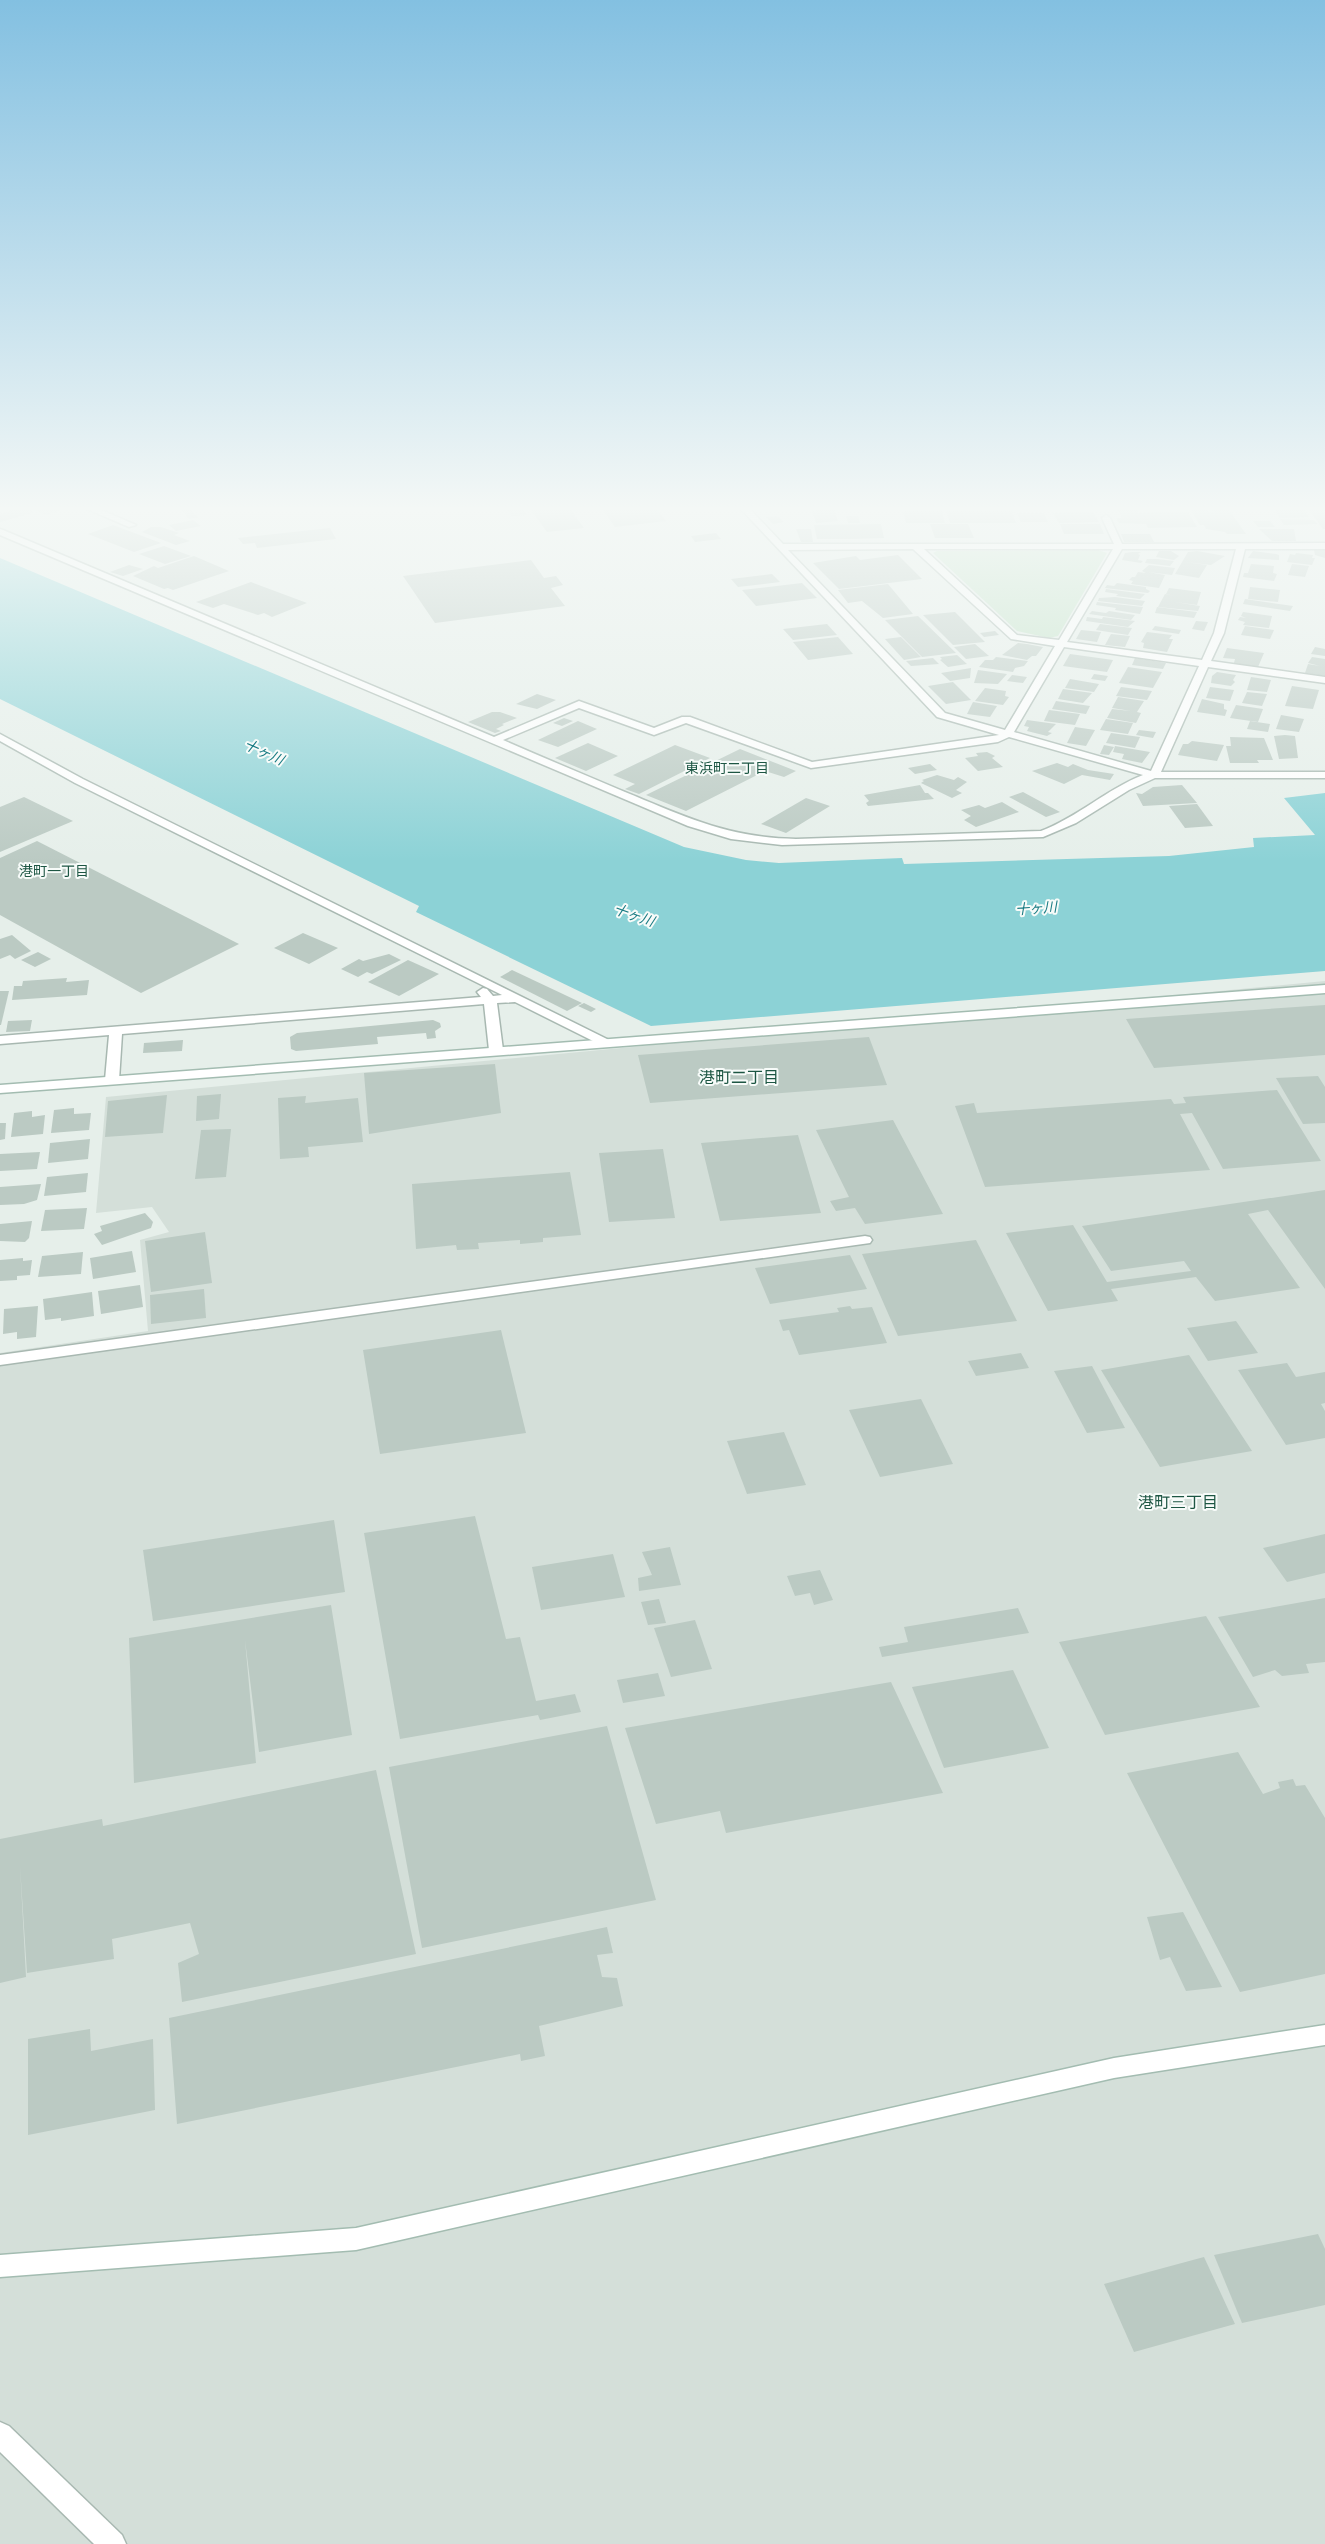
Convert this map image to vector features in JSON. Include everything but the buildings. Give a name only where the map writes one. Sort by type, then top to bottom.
[{"type":"street","points":[[221,625],[692,824],[722,835],[757,842],[966,838],[1043,834],[1063,828],[1134,782],[1154,775],[1207,664],[1221,625]]},
{"type":"street","points":[[856,625],[941,715],[1154,775],[1325,775]]},
{"type":"street","points":[[1001,625],[1014,637],[1325,680]]},
{"type":"street","points":[[495,740],[579,704],[654,732],[686,719],[811,765],[998,739],[1008,734],[1071,625]]},
{"type":"street","points":[[0,737],[79,781],[606,1042]]},
{"type":"street","points":[[463,972],[490,1000],[496,1050]]},
{"type":"street","points":[[0,1089],[1325,988]]},
{"type":"street","points":[[0,1040],[516,998]]},
{"type":"street","points":[[112,1080],[116,1030]]},
{"type":"street","points":[[0,1360],[865,1240]]},
{"type":"street","points":[[0,2266],[356,2240],[1114,2068],[1325,2034]]},
{"type":"street","points":[[0,2435],[113,2544]]},
{"type":"shaded area","points":[[1325,981],[1325,2544],[0,2544],[0,1353],[148,1331],[140,1240],[169,1232],[152,1207],[96,1213],[106,1097]]},
{"type":"green space","points":[[1010,625],[1065,625],[1058,636],[1049,638],[1017,631]]},
{"type":"water","name":"十ヶ川","points":[[0,625],[158,625],[684,847],[746,860],[779,863],[902,858],[904,864],[1169,856],[1254,847],[1253,838],[1315,835],[1284,798],[1325,793],[1325,971],[651,1026],[416,912],[419,906],[0,699]]},
{"type":"district","name":"東浜町二丁目","points":[[727,768]]},
{"type":"district","name":"港町一丁目","points":[[54,871]]},
{"type":"district","name":"港町二丁目","points":[[739,1077]]},
{"type":"district","name":"港町三丁目","points":[[1178,1502]]}]
